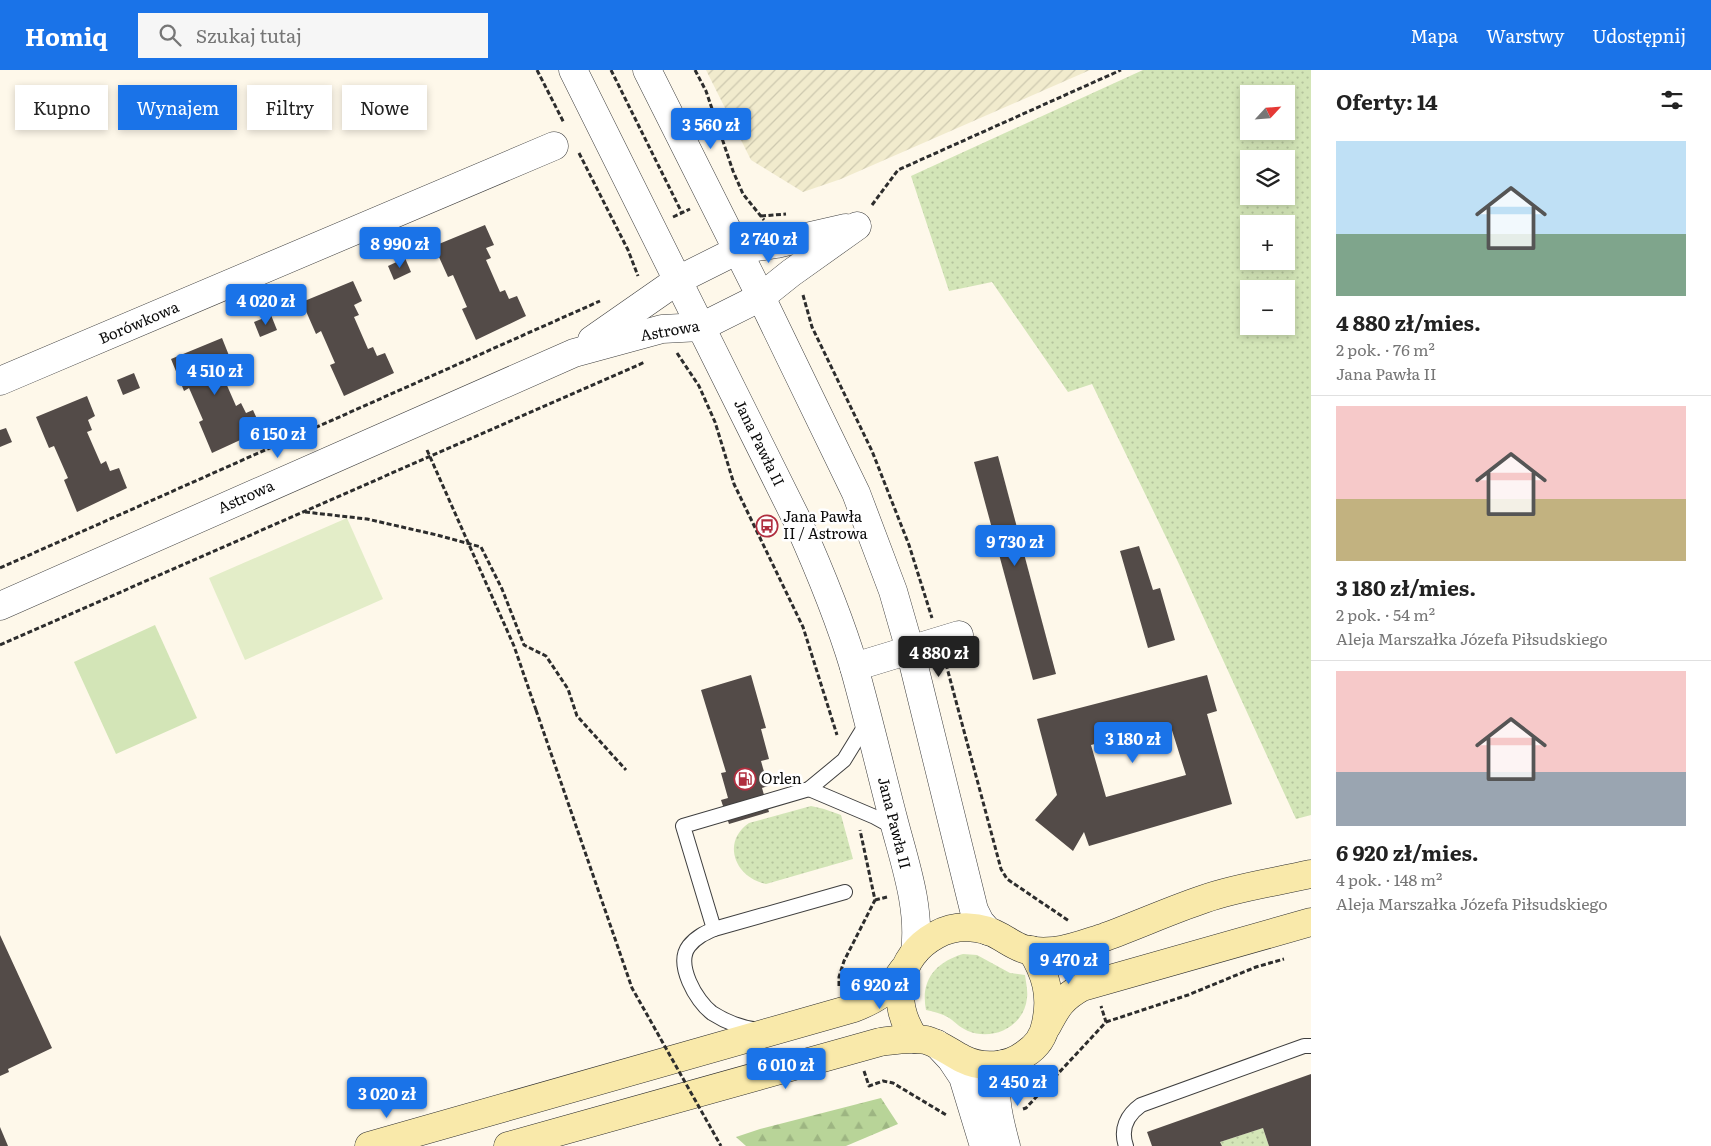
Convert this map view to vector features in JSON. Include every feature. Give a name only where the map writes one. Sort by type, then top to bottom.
[{"type":"main road","points":[[369,1146],[774,1032],[866,1003],[887,991],[921,945],[943,932],[965,927],[988,930],[1016,946],[1031,950],[1057,950],[1082,945],[1206,898],[1311,874]]},
{"type":"main road","points":[[909,961],[900,995],[902,1014],[907,1026],[926,1041],[964,1060],[977,1064],[1003,1064],[1020,1058],[1029,1052],[1037,1044],[1063,999],[1082,987],[1311,922]]},
{"type":"main road","points":[[1031,950],[1043,971],[1047,985],[1049,1009],[1045,1030]]},
{"type":"main road","points":[[508,1146],[864,1046],[892,1040],[926,1041]]},
{"type":"street","name":"Jana Pawła II","points":[[573,70],[798,522],[820,573],[854,667],[914,904],[917,938],[909,961]]},
{"type":"street","points":[[648,70],[762,297],[856,493],[893,592],[910,650],[974,910],[980,922],[988,930]]},
{"type":"street","name":"Borówkowa","points":[[0,381],[566,142]]},
{"type":"street","name":"Astrowa","points":[[574,352],[649,302],[678,280],[738,250],[776,244],[856,226]]},
{"type":"street","name":"Astrowa","points":[[0,606],[574,352],[662,329],[701,327],[762,297],[791,273],[856,226]]},
{"type":"street","points":[[854,667],[959,635]]},
{"type":"street","points":[[926,1041],[951,1059],[963,1077],[984,1146]]},
{"type":"street","points":[[1003,1064],[999,1072],[996,1100],[1006,1146]]},
{"type":"lane","points":[[714,928],[683,826],[809,789],[844,760],[868,721]]},
{"type":"lane","points":[[809,789],[875,817],[895,828]]},
{"type":"lane","points":[[774,1032],[731,1023],[711,1012],[696,996],[688,978],[684,963],[688,947],[699,936],[714,928],[845,892]]},
{"type":"lane","points":[[1126,1146],[1124,1127],[1133,1111],[1141,1105],[1304,1046],[1311,1046]]},
{"type":"path","points":[[538,70],[566,142],[624,242],[649,302]]},
{"type":"path","points":[[611,70],[682,213]]},
{"type":"path","points":[[695,70],[706,91],[743,194],[761,216],[776,244]]},
{"type":"path","points":[[856,226],[898,170],[1121,70]]},
{"type":"path","points":[[624,242],[739,185]]},
{"type":"path","points":[[791,273],[805,298],[812,327],[872,451],[909,545],[932,619]]},
{"type":"path","points":[[0,568],[606,299]]},
{"type":"path","points":[[662,329],[699,386],[715,422],[734,484],[803,627],[838,738]]},
{"type":"path","points":[[0,645],[648,361]]},
{"type":"path","points":[[427,450],[514,646],[632,988],[721,1146]]},
{"type":"path","points":[[304,512],[367,519],[481,547],[502,588],[524,646],[546,656],[568,689],[577,716],[626,770]]},
{"type":"path","points":[[945,661],[1001,868]]},
{"type":"path","points":[[859,827],[875,900]]},
{"type":"path","points":[[1106,1022],[1188,995],[1256,967],[1293,956]]},
{"type":"shaded area","points":[[706,70],[1090,70],[841,179],[803,192],[751,160]]},
{"type":"green space","points":[[1143,70],[1311,70],[1311,815],[1296,819],[1179,564],[1092,384],[1068,392],[992,282],[949,291],[911,176]]},
{"type":"green space","points":[[347,518],[383,599],[245,660],[209,578]]},
{"type":"green space","points":[[155,625],[197,718],[116,754],[74,662]]},
{"type":"green space","points":[[811,806],[841,815],[853,859],[766,884],[746,875],[735,858],[735,840],[740,831],[749,823]]},
{"type":"green space","points":[[963,954],[977,955],[1010,973],[1025,975],[1027,995],[1025,1008],[1014,1024],[997,1033],[978,1034],[966,1030],[946,1016],[926,1010],[925,990],[932,974],[945,962]]},
{"type":"green space","points":[[881,1098],[898,1124],[846,1146],[746,1146],[736,1137],[760,1129]]},
{"type":"green space","points":[[1263,1128],[1269,1146],[1222,1146],[1220,1142]]},
{"type":"building","points":[[485,225],[494,245],[486,248],[491,258],[486,260],[500,292],[505,290],[509,299],[517,296],[526,316],[476,340],[462,309],[467,307],[453,275],[448,277],[434,246]]},
{"type":"building","points":[[405,258],[411,272],[394,280],[388,266]]},
{"type":"building","points":[[353,281],[362,301],[354,305],[359,315],[354,317],[368,349],[373,347],[377,356],[385,353],[394,373],[344,396],[330,365],[335,363],[321,331],[316,334],[302,302]]},
{"type":"building","points":[[271,315],[277,330],[260,337],[254,322]]},
{"type":"building","points":[[222,338],[230,358],[223,362],[227,372],[222,374],[236,406],[241,403],[246,413],[253,410],[262,430],[212,453],[199,422],[203,420],[189,388],[184,391],[171,359]]},
{"type":"building","points":[[134,373],[140,388],[123,395],[117,380]]},
{"type":"building","points":[[87,396],[95,416],[88,420],[92,430],[87,432],[101,464],[106,461],[110,471],[119,468],[127,488],[77,512],[64,480],[68,478],[54,446],[49,448],[36,417]]},
{"type":"building","points":[[6,428],[12,442],[0,447],[0,430]]},
{"type":"building","points":[[998,456],[1056,674],[1033,680],[974,462]]},
{"type":"building","points":[[1139,546],[1153,590],[1160,588],[1175,640],[1148,648],[1120,551]]},
{"type":"building","points":[[751,675],[766,728],[761,729],[769,759],[761,761],[768,786],[762,788],[769,812],[729,824],[721,800],[728,798],[721,773],[726,772],[701,690]]},
{"type":"building","points":[[1207,675],[1217,711],[1207,714],[1232,804],[1089,846],[1084,832],[1073,851],[1035,820],[1057,795],[1037,719]],"holes":[[[1170,724],[1186,775],[1106,797],[1091,745]]]},
{"type":"building","points":[[0,935],[52,1048],[8,1069],[9,1072],[0,1076]]},
{"type":"building","points":[[1311,1074],[1311,1146],[1269,1146],[1263,1128],[1220,1142],[1222,1146],[1152,1146],[1147,1132]]},
{"type":"building","points":[[0,1127],[8,1146],[0,1146]]},
{"type":"place","name":"Jana Pawła II / Astrowa","points":[[767,526]]},
{"type":"place","name":"Orlen","points":[[745,779]]}]
